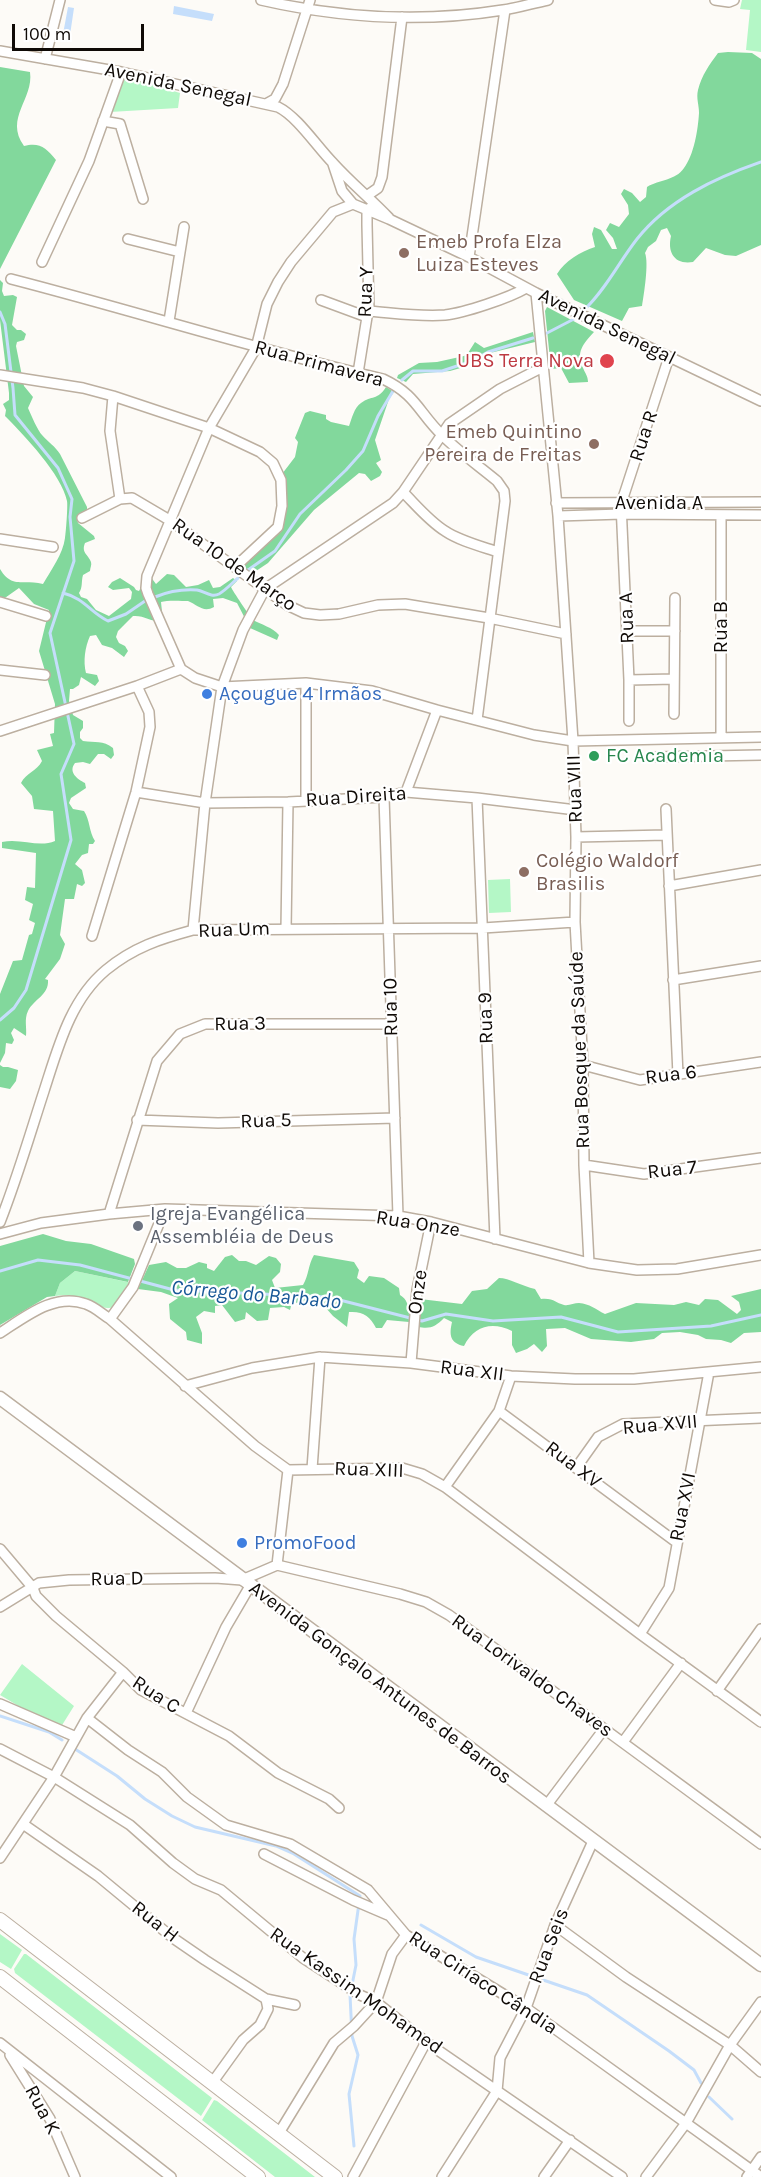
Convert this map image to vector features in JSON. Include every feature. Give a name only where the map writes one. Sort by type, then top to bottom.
[{"type":"main road","name":"Avenida Gonçalo Antunes de Barros","points":[[0,1398],[761,1965]]},
{"type":"main road","points":[[0,1920],[335,2177]]},
{"type":"main road","points":[[0,1977],[258,2177]]},
{"type":"street","points":[[45,59],[60,0]]},
{"type":"street","points":[[261,0],[307,11],[402,17],[456,16],[505,10],[548,0]]},
{"type":"street","points":[[266,104],[275,99],[283,84],[310,0]]},
{"type":"street","points":[[715,0],[729,2],[734,0]]},
{"type":"street","points":[[469,257],[505,10]]},
{"type":"street","points":[[367,211],[382,177],[402,17]]},
{"type":"street","name":"Avenida Senegal","points":[[0,51],[121,72],[278,107],[288,113],[333,164],[390,219]]},
{"type":"street","points":[[42,262],[89,161],[121,72]]},
{"type":"street","points":[[283,84],[284,101],[288,113]]},
{"type":"street","points":[[103,121],[120,124],[143,199]]},
{"type":"street","name":"Avenida Senegal","points":[[333,164],[342,191],[353,204],[469,257],[536,293],[761,401]]},
{"type":"street","points":[[354,184],[342,191],[333,212],[291,262],[278,282],[267,304],[256,348],[209,428],[147,576],[146,588],[181,669],[195,678],[222,687],[306,683],[372,691],[534,735],[573,741],[761,737]]},
{"type":"street","points":[[333,212],[353,204]]},
{"type":"street","name":"Rua Y","points":[[358,373],[368,314],[367,211]]},
{"type":"street","points":[[169,321],[184,226]]},
{"type":"street","points":[[128,239],[180,252]]},
{"type":"street","name":"Rua Primavera","points":[[11,279],[169,321],[256,348],[382,379],[397,385],[409,394],[442,436],[497,481],[504,491],[505,501],[477,720]]},
{"type":"street","points":[[321,300],[368,314],[448,315],[507,298],[526,288]]},
{"type":"street","name":"Rua VIII","points":[[536,293],[558,516],[573,741],[576,837]]},
{"type":"street","name":"Rua R","points":[[622,514],[621,504],[669,357]]},
{"type":"street","points":[[193,930],[205,803],[222,687],[243,630],[265,589],[382,511],[403,492],[449,424],[475,405],[543,367]]},
{"type":"street","points":[[3,375],[83,388],[113,396],[209,428],[260,452],[273,463],[281,480],[282,506],[278,527],[235,567]]},
{"type":"street","points":[[82,518],[120,498],[110,431],[113,396]]},
{"type":"street","points":[[403,492],[430,520],[445,531],[498,552]]},
{"type":"street","name":"Rua 10 de Março","points":[[120,498],[132,498],[171,521],[288,606],[304,613],[339,614],[378,605],[405,604],[566,634]]},
{"type":"street","name":"Avenida A","points":[[556,502],[621,504],[761,502]]},
{"type":"street","name":"Rua A","points":[[622,514],[629,721]]},
{"type":"street","name":"Avenida A","points":[[558,516],[761,515]]},
{"type":"street","name":"Rua B","points":[[721,516],[721,738]]},
{"type":"street","points":[[0,539],[52,547]]},
{"type":"street","points":[[674,714],[675,598]]},
{"type":"street","points":[[0,602],[46,616]]},
{"type":"street","points":[[627,631],[675,631]]},
{"type":"street","points":[[0,731],[137,686],[181,669]]},
{"type":"street","points":[[0,670],[45,675]]},
{"type":"street","points":[[629,680],[674,679]]},
{"type":"street","points":[[306,683],[306,801]]},
{"type":"street","points":[[92,936],[136,792],[150,727],[149,712],[137,686]]},
{"type":"street","points":[[406,792],[437,710]]},
{"type":"street","points":[[657,757],[761,755]]},
{"type":"street","name":"Rua Direita","points":[[136,792],[205,803],[384,797],[406,792],[576,810]]},
{"type":"street","name":"Rua 10","points":[[384,797],[398,1216]]},
{"type":"street","name":"Rua 9","points":[[477,798],[495,1239]]},
{"type":"street","points":[[286,928],[288,802]]},
{"type":"street","points":[[666,809],[678,1075]]},
{"type":"street","points":[[576,837],[666,835]]},
{"type":"street","name":"Rua Bosque da Saúde","points":[[576,837],[575,922],[583,1065],[584,1165],[589,1263]]},
{"type":"street","points":[[669,886],[761,870]]},
{"type":"street","name":"Rua Um","points":[[0,1222],[63,1034],[83,994],[105,971],[152,941],[193,930],[483,928],[575,922]]},
{"type":"street","points":[[673,981],[761,966]]},
{"type":"street","name":"Rua 3","points":[[109,1214],[156,1061],[180,1034],[205,1024],[226,1023],[390,1024]]},
{"type":"street","name":"Rua 6","points":[[583,1065],[640,1080],[761,1062]]},
{"type":"street","name":"Rua 5","points":[[137,1120],[218,1123],[395,1118]]},
{"type":"street","name":"Rua 7","points":[[584,1165],[644,1174],[761,1158]]},
{"type":"street","points":[[110,1319],[134,1287],[165,1209]]},
{"type":"street","name":"Rua Onze","points":[[0,1234],[41,1223],[165,1209],[398,1216],[431,1222],[589,1263],[637,1270],[677,1269],[761,1255]]},
{"type":"street","name":"Onze","points":[[411,1363],[417,1290],[431,1222]]},
{"type":"street","points":[[0,1333],[40,1308],[69,1301],[87,1304],[110,1319],[271,1459],[288,1470],[277,1565],[246,1583],[186,1713]]},
{"type":"street","points":[[312,1469],[320,1357]]},
{"type":"street","name":"Rua XII","points":[[185,1386],[252,1368],[320,1357],[411,1363],[511,1376],[634,1379],[761,1367]]},
{"type":"street","name":"Rua XVI","points":[[640,1634],[669,1588],[709,1372]]},
{"type":"street","points":[[445,1487],[499,1411],[511,1376]]},
{"type":"street","name":"Rua XV","points":[[499,1411],[676,1542]]},
{"type":"street","name":"Rua XVII","points":[[576,1468],[598,1437],[622,1424],[761,1418]]},
{"type":"street","name":"Rua XIII","points":[[288,1470],[402,1468],[422,1474],[445,1487],[761,1722]]},
{"type":"street","name":"Rua C","points":[[0,1549],[33,1588],[36,1596],[141,1690],[229,1736],[278,1773],[329,1799],[339,1808]]},
{"type":"street","name":"Rua Lorivaldo Chaves","points":[[277,1565],[426,1602],[449,1615],[761,1844]]},
{"type":"street","name":"Rua D","points":[[0,1607],[39,1583],[69,1580],[215,1578],[246,1583]]},
{"type":"street","points":[[717,1691],[761,1629]]},
{"type":"street","points":[[623,1742],[681,1663]]},
{"type":"street","points":[[0,1858],[54,1777],[87,1718],[123,1672]]},
{"type":"street","points":[[0,1704],[76,1737]]},
{"type":"street","name":"Rua Ciríaco Cândia","points":[[87,1718],[128,1750],[162,1772],[187,1797],[225,1825],[290,1844],[368,1890],[406,1935],[526,2008],[686,2123],[750,2174],[761,2177]]},
{"type":"street","points":[[546,1806],[604,1729]]},
{"type":"street","name":"Rua Kassim Mohamed","points":[[0,1749],[54,1777],[130,1825],[195,1879],[221,1890],[303,1958],[356,1993],[376,2002],[426,2042],[622,2177]]},
{"type":"street","name":"Rua H","points":[[23,1824],[98,1876],[173,1938],[266,1999],[295,2005]]},
{"type":"street","name":"Rua Seis","points":[[442,2177],[497,2091],[500,2058],[526,2008],[555,1925],[593,1841]]},
{"type":"street","points":[[264,1854],[389,1916]]},
{"type":"street","points":[[555,1925],[626,1977],[730,2045],[761,2072]]},
{"type":"street","points":[[279,2133],[319,2064],[334,2043],[354,2026],[376,2002],[392,1954],[406,1935]]},
{"type":"street","points":[[212,2083],[243,2040],[260,2025],[268,2008],[266,1999]]},
{"type":"street","points":[[646,2177],[686,2123],[730,2045],[761,2002]]},
{"type":"street","points":[[353,2177],[426,2042]]},
{"type":"street","points":[[2,2045],[171,2177]]},
{"type":"street","name":"Rua K","points":[[2,2045],[50,2119],[75,2177]]},
{"type":"street","points":[[544,2177],[570,2140]]},
{"type":"street","points":[[750,2174],[761,2157]]},
{"type":"green space","points":[[742,0],[761,0],[761,52],[746,50],[750,10],[740,9]]},
{"type":"green space","points":[[718,53],[752,53],[761,59],[761,245],[736,256],[725,255],[706,248],[693,262],[681,262],[671,252],[671,236],[667,228],[661,230],[656,241],[648,247],[645,253],[646,271],[642,306],[629,308],[622,321],[574,300],[557,274],[573,258],[595,247],[592,234],[594,227],[601,230],[612,249],[617,249],[613,238],[606,230],[610,223],[619,227],[629,214],[628,205],[621,194],[624,189],[632,193],[640,202],[646,197],[647,187],[672,178],[684,168],[693,149],[696,134],[699,113],[697,93],[700,85],[706,70]]},
{"type":"green space","points":[[0,67],[30,72],[28,91],[18,117],[19,136],[24,146],[42,147],[56,160],[0,269]]},
{"type":"green space","points":[[124,76],[180,93],[178,108],[110,112]]},
{"type":"green space","points":[[0,280],[3,283],[4,296],[17,297],[12,325],[26,334],[24,340],[17,342],[16,346],[24,386],[33,397],[28,408],[40,433],[60,454],[87,507],[87,511],[82,512],[77,519],[78,523],[95,539],[85,543],[84,546],[84,551],[91,564],[90,571],[83,575],[79,593],[81,597],[87,599],[96,610],[109,616],[131,599],[132,592],[129,588],[113,590],[108,587],[120,578],[139,591],[147,576],[150,576],[156,584],[167,574],[174,575],[186,587],[209,580],[213,588],[220,587],[233,578],[237,581],[231,587],[253,620],[279,635],[277,640],[250,628],[237,603],[223,598],[213,599],[214,607],[210,609],[201,608],[188,601],[161,602],[163,621],[133,616],[118,631],[116,637],[128,651],[124,657],[112,648],[102,645],[96,635],[90,636],[85,654],[86,673],[97,675],[99,681],[95,686],[81,677],[79,685],[70,689],[69,701],[73,715],[83,721],[80,738],[83,741],[109,745],[113,748],[114,755],[111,759],[104,754],[98,754],[90,764],[83,762],[75,763],[73,766],[74,775],[85,783],[86,788],[71,798],[69,803],[73,809],[84,811],[95,841],[89,844],[88,853],[82,855],[75,864],[82,870],[85,883],[82,886],[77,884],[74,899],[65,899],[60,935],[65,944],[60,959],[45,979],[48,980],[48,985],[44,993],[28,1011],[26,1036],[14,1028],[11,1033],[14,1040],[12,1044],[6,1043],[5,1053],[0,1063],[0,994],[13,961],[22,960],[35,923],[29,920],[33,904],[25,900],[27,887],[35,888],[36,853],[2,848],[2,842],[43,844],[55,841],[53,811],[34,809],[32,796],[21,783],[42,761],[37,750],[53,746],[50,734],[54,733],[55,704],[39,651],[49,610],[34,604],[19,588],[2,600],[0,599],[0,569],[4,575],[14,581],[43,584],[64,544],[67,501],[58,479],[50,468],[32,444],[5,416],[6,410],[3,404],[9,400],[9,393],[0,320]]},
{"type":"green space","points":[[547,307],[594,332],[580,352],[588,382],[569,383],[561,368],[551,369],[545,311]]},
{"type":"green space","points":[[533,332],[535,342],[490,353],[471,365],[450,371],[413,374],[406,382],[397,378],[398,375],[419,363],[464,356],[475,342],[484,348]]},
{"type":"green space","points":[[386,387],[394,392],[389,399],[375,440],[381,460],[376,463],[382,472],[380,476],[371,481],[365,474],[359,473],[314,510],[268,563],[250,575],[241,567],[275,531],[285,516],[287,497],[282,474],[295,457],[298,442],[295,438],[305,413],[310,411],[326,415],[326,419],[331,422],[349,426],[359,405],[380,394]]},
{"type":"green space","points":[[510,879],[511,912],[489,913],[488,880]]},
{"type":"green space","points":[[0,1065],[18,1070],[16,1081],[10,1089],[0,1087]]},
{"type":"green space","points":[[43,1234],[66,1241],[91,1244],[134,1259],[135,1264],[128,1282],[75,1271],[60,1283],[55,1296],[47,1297],[0,1325],[0,1246]]},
{"type":"green space","points":[[232,1255],[239,1261],[256,1265],[269,1256],[276,1258],[281,1264],[280,1272],[272,1280],[275,1288],[303,1285],[314,1255],[354,1262],[359,1270],[357,1278],[364,1283],[369,1276],[384,1278],[399,1288],[400,1295],[407,1304],[409,1322],[387,1320],[382,1328],[376,1328],[366,1315],[349,1312],[347,1327],[325,1307],[292,1302],[290,1310],[284,1307],[270,1308],[268,1320],[257,1321],[246,1312],[245,1319],[235,1322],[222,1305],[215,1306],[215,1313],[204,1311],[196,1317],[202,1333],[202,1344],[187,1340],[186,1332],[170,1319],[169,1304],[178,1298],[161,1292],[138,1289],[149,1265],[166,1262],[177,1268],[186,1268],[199,1262],[207,1264],[207,1268],[214,1271],[225,1257]]},
{"type":"green space","points":[[75,1271],[132,1283],[114,1307],[110,1308],[79,1297],[55,1296],[60,1283]]},
{"type":"green space","points":[[499,1278],[535,1289],[541,1299],[552,1300],[564,1305],[583,1304],[605,1314],[636,1303],[674,1305],[686,1302],[699,1305],[705,1299],[718,1300],[737,1314],[741,1310],[739,1302],[731,1296],[761,1289],[761,1332],[744,1333],[731,1343],[680,1332],[662,1333],[654,1339],[631,1342],[591,1339],[565,1328],[546,1329],[547,1346],[542,1352],[534,1344],[516,1353],[512,1345],[512,1331],[505,1328],[484,1327],[473,1334],[464,1346],[453,1341],[452,1322],[444,1318],[432,1327],[418,1327],[420,1299],[462,1304],[472,1291],[487,1289]]},
{"type":"green space","points":[[22,1664],[74,1706],[59,1730],[0,1695]]},
{"type":"green space","points":[[0,1934],[22,1950],[11,1969],[0,1962]]},
{"type":"green space","points":[[24,1954],[212,2098],[201,2116],[15,1973],[14,1969]]},
{"type":"green space","points":[[214,2100],[315,2177],[275,2177],[202,2120]]},
{"type":"water","points":[[174,6],[214,14],[212,21],[173,14]]},
{"type":"water","points":[[68,7],[74,8],[70,35],[63,34]]},
{"type":"waterway","points":[[585,309],[637,239],[663,213],[710,183],[761,162]]},
{"type":"waterway","points":[[0,312],[5,324],[15,415],[58,468],[72,499],[70,517],[74,561],[50,633],[74,744],[61,774],[71,840],[26,990],[14,1008],[0,1020]]},
{"type":"waterway","points":[[547,333],[574,319]]},
{"type":"waterway","points":[[402,380],[413,371],[442,371],[472,361],[488,352],[533,338]]},
{"type":"waterway","points":[[248,570],[275,551],[300,514],[363,451],[378,416],[393,391]]},
{"type":"waterway","points":[[155,597],[186,590],[197,590],[216,595],[238,578]]},
{"type":"waterway","points":[[63,593],[76,598],[108,621],[126,614],[145,601]]},
{"type":"waterway","name":"Córrego do Barbado","points":[[0,1271],[38,1260],[80,1265],[174,1290],[328,1297],[422,1321],[446,1314],[493,1321],[561,1317],[618,1332],[711,1326],[761,1315]]},
{"type":"waterway","points":[[0,1716],[49,1732],[62,1740]]},
{"type":"waterway","points":[[75,1749],[172,1816],[195,1827],[276,1846],[294,1854],[360,1896],[354,1939],[356,1965],[350,1995],[352,2036],[358,2055],[349,2094],[354,2146]]},
{"type":"waterway","points":[[421,1925],[476,1957],[587,1995],[694,2070],[701,2083]]},
{"type":"waterway","points":[[709,2097],[732,2119]]},
{"type":"place","name":"Emeb Profª Elza Luiza Esteves","points":[[404,253]]},
{"type":"place","name":"UBS Terra Nova","points":[[607,361]]},
{"type":"place","name":"Emeb Quintino Pereira de Freitas","points":[[594,444]]},
{"type":"place","name":"Açougue 4 Irmãos","points":[[207,694]]},
{"type":"place","name":"FC Academia","points":[[594,756]]},
{"type":"place","name":"Colégio Waldorf Brasilis","points":[[524,872]]},
{"type":"place","name":"Igreja Evangélica Assembléia de Deus","points":[[138,1226]]},
{"type":"place","name":"PromoFood","points":[[242,1543]]}]
